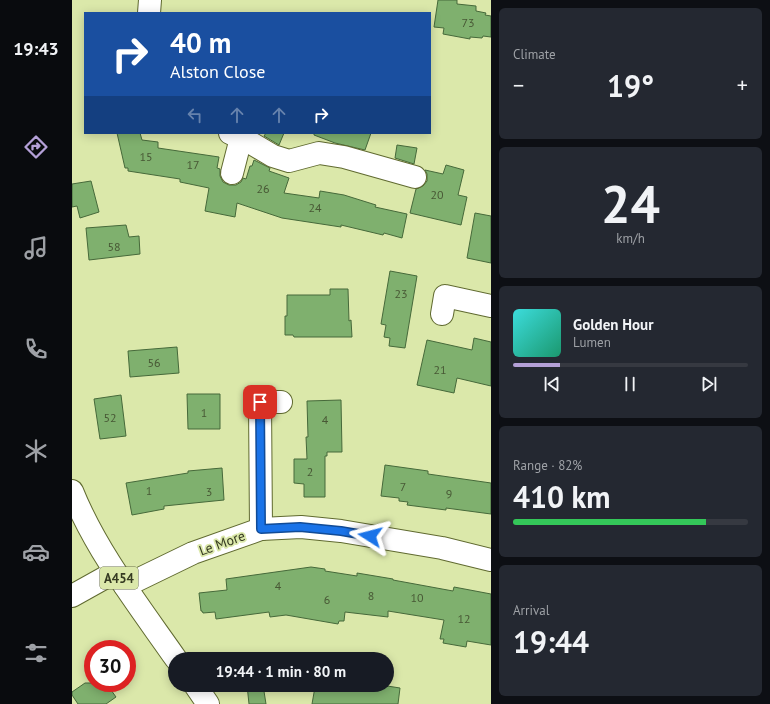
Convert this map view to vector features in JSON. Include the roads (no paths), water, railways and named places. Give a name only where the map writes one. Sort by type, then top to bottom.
[{"type":"street","points":[[150,0],[150,12]]},
{"type":"street","points":[[232,173],[236,135],[274,156],[289,161],[319,153],[344,157],[408,181]]},
{"type":"street","points":[[442,314],[445,296],[491,306]]},
{"type":"street","points":[[261,529],[260,402],[280,402]]},
{"type":"street","name":"A454","points":[[72,490],[78,506],[120,579],[171,652]]},
{"type":"street","name":"Le More","points":[[72,596],[261,529],[300,527],[341,531],[442,548],[491,560]]},
{"type":"street","points":[[200,692],[208,704]]}]
